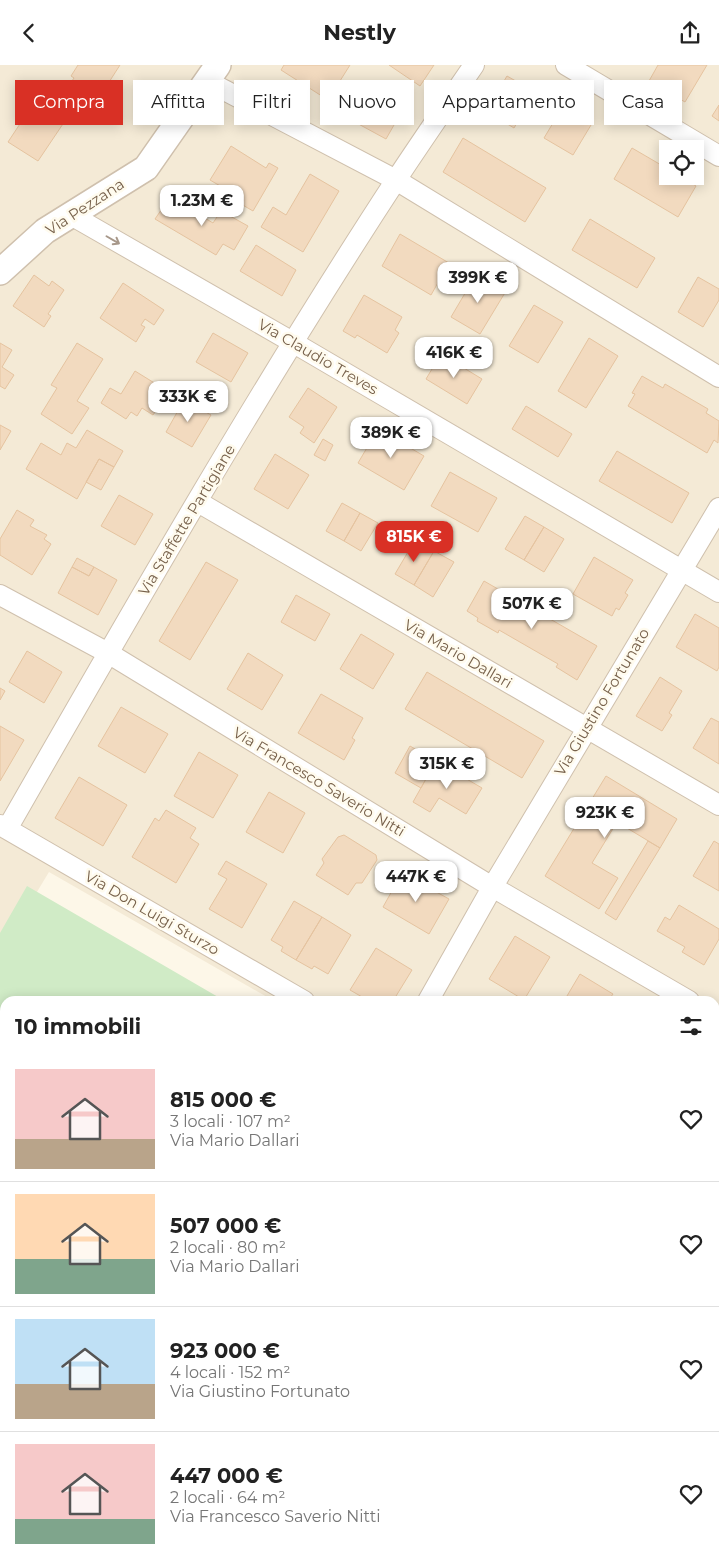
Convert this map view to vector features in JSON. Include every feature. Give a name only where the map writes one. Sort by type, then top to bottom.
[{"type":"street","name":"Via Staffette Partigiane","points":[[4,827],[294,343],[396,180],[474,65]]},
{"type":"street","points":[[566,65],[719,156]]},
{"type":"street","points":[[212,73],[396,180],[719,377]]},
{"type":"street","name":"Via Pezzana","points":[[0,272],[45,231],[146,168],[212,73]]},
{"type":"street","name":"Via Claudio Treves","points":[[71,215],[294,343],[719,592]]},
{"type":"street","points":[[0,249],[34,233],[45,231]]},
{"type":"street","name":"Via Mario Dallari","points":[[198,502],[719,805]]},
{"type":"street","name":"Via Giustino Fortunato","points":[[431,996],[586,728],[719,507]]},
{"type":"street","name":"Via Francesco Saverio Nitti","points":[[0,595],[108,653],[493,886],[680,996]]},
{"type":"street","name":"Via Don Luigi Sturzo","points":[[4,827],[295,996]]},
{"type":"shaded area","points":[[0,65],[719,65],[719,996],[265,996],[49,872],[0,953]]},
{"type":"green space","points":[[27,886],[216,996],[0,996],[0,933]]},
{"type":"building","points":[[78,65],[120,65],[110,80],[73,80],[74,78],[71,76]]},
{"type":"building","points":[[284,65],[350,65],[341,80],[320,80],[320,95],[310,89],[310,80],[297,80],[281,70]]},
{"type":"building","points":[[389,65],[434,65],[420,86],[414,80]]},
{"type":"building","points":[[658,65],[707,65],[685,102],[682,100],[682,80],[650,80]]},
{"type":"building","points":[[507,76],[514,80],[505,80]]},
{"type":"building","points":[[719,105],[719,121],[712,116]]},
{"type":"building","points":[[19,125],[62,125],[38,161],[8,142]]},
{"type":"building","points":[[360,125],[394,125],[386,139]]},
{"type":"building","points":[[552,125],[591,125],[573,155],[544,138]]},
{"type":"building","points":[[463,138],[546,188],[525,222],[443,172]]},
{"type":"building","points":[[231,146],[266,168],[269,163],[278,168],[253,211],[241,204],[244,200],[210,180]]},
{"type":"building","points":[[632,148],[659,164],[659,185],[696,186],[678,217],[614,179]]},
{"type":"building","points":[[310,174],[339,191],[303,252],[261,227],[273,207],[286,215]]},
{"type":"building","points":[[170,197],[213,223],[221,211],[248,226],[234,250],[223,244],[216,255],[155,219]]},
{"type":"building","points":[[590,219],[655,258],[637,288],[572,250]]},
{"type":"building","points":[[400,234],[449,263],[431,295],[382,266]]},
{"type":"building","points":[[256,245],[296,270],[282,296],[240,271]]},
{"type":"building","points":[[477,273],[506,291],[480,334],[451,317]]},
{"type":"building","points":[[34,275],[49,286],[52,281],[64,290],[48,314],[51,316],[44,327],[13,306]]},
{"type":"building","points":[[698,277],[719,289],[719,300],[703,327],[678,312]]},
{"type":"building","points":[[123,283],[164,310],[154,325],[145,319],[141,325],[145,327],[136,342],[100,318]]},
{"type":"building","points":[[364,295],[402,317],[395,330],[399,333],[387,353],[357,335],[355,338],[343,331]]},
{"type":"building","points":[[534,305],[563,322],[538,363],[509,346]]},
{"type":"building","points":[[213,333],[248,353],[231,382],[196,362]]},
{"type":"building","points":[[589,338],[618,356],[586,408],[558,391]]},
{"type":"building","points":[[0,343],[12,350],[2,367],[14,375],[5,389],[0,386]]},
{"type":"building","points":[[77,343],[103,359],[77,401],[89,408],[72,434],[41,414],[57,388],[51,385]]},
{"type":"building","points":[[441,354],[482,379],[467,404],[426,379]]},
{"type":"building","points":[[135,371],[156,384],[151,393],[163,400],[153,415],[142,408],[137,416],[131,412],[126,419],[101,403],[110,388],[121,394]]},
{"type":"building","points":[[642,376],[663,388],[665,384],[708,409],[706,413],[719,421],[718,443],[714,440],[707,453],[628,406],[635,394],[632,393]]},
{"type":"building","points":[[308,388],[337,407],[314,443],[300,433],[304,427],[289,417]]},
{"type":"building","points":[[184,400],[211,415],[192,447],[166,432]]},
{"type":"building","points":[[526,406],[572,434],[558,457],[512,429]]},
{"type":"building","points":[[0,425],[11,431],[0,450]]},
{"type":"building","points":[[378,429],[424,456],[404,490],[358,463]]},
{"type":"building","points":[[87,430],[123,451],[114,467],[99,459],[77,499],[26,469],[41,443],[61,455],[67,443],[76,448]]},
{"type":"building","points":[[323,439],[333,445],[325,461],[314,455]]},
{"type":"building","points":[[617,451],[689,493],[672,523],[599,481]]},
{"type":"building","points":[[275,454],[309,475],[288,509],[254,489]]},
{"type":"building","points":[[99,459],[114,467],[101,490],[86,482]]},
{"type":"building","points":[[450,472],[497,498],[478,532],[431,506]]},
{"type":"building","points":[[119,495],[153,514],[135,545],[101,526]]},
{"type":"building","points":[[342,503],[360,513],[344,541],[326,531]]},
{"type":"building","points":[[17,510],[34,520],[30,526],[47,535],[44,539],[51,544],[32,575],[0,555],[0,539]]},
{"type":"building","points":[[360,513],[378,523],[361,551],[344,541]]},
{"type":"building","points":[[525,516],[544,527],[524,560],[505,549]]},
{"type":"building","points":[[544,527],[564,539],[544,572],[524,560]]},
{"type":"building","points":[[415,540],[434,551],[414,585],[395,574]]},
{"type":"building","points":[[434,551],[454,562],[433,597],[414,585]]},
{"type":"building","points":[[594,557],[633,580],[625,593],[628,595],[619,610],[616,608],[612,616],[573,594]]},
{"type":"building","points":[[77,558],[94,567],[89,576],[72,567]]},
{"type":"building","points":[[206,562],[238,580],[190,660],[159,641]]},
{"type":"building","points":[[72,567],[89,576],[94,567],[117,580],[98,615],[58,593]]},
{"type":"building","points":[[484,581],[597,646],[577,680],[556,667],[558,664],[499,630],[498,633],[477,621],[478,618],[467,611]]},
{"type":"building","points":[[296,595],[330,614],[315,641],[281,622]]},
{"type":"building","points":[[695,614],[719,628],[719,667],[717,671],[676,647]]},
{"type":"building","points":[[361,634],[394,654],[373,689],[340,669]]},
{"type":"building","points":[[27,651],[62,672],[44,703],[9,682]]},
{"type":"building","points":[[248,653],[283,675],[262,710],[227,689]]},
{"type":"building","points":[[427,672],[544,741],[522,778],[405,709]]},
{"type":"building","points":[[660,677],[682,691],[669,713],[672,715],[662,731],[636,716]]},
{"type":"building","points":[[0,688],[5,691],[0,700]]},
{"type":"building","points":[[321,694],[363,718],[352,738],[355,740],[344,760],[298,733]]},
{"type":"building","points":[[121,707],[168,734],[145,773],[98,746]]},
{"type":"building","points":[[711,718],[719,722],[719,764],[693,748]]},
{"type":"building","points":[[0,726],[24,740],[0,781]]},
{"type":"building","points":[[410,746],[436,761],[421,788],[395,773]]},
{"type":"building","points":[[199,752],[238,775],[213,818],[174,796]]},
{"type":"building","points":[[436,761],[482,788],[466,814],[439,798],[430,812],[413,802]]},
{"type":"building","points":[[606,776],[677,819],[660,848],[617,822],[592,863],[618,878],[599,909],[545,876]]},
{"type":"building","points":[[79,777],[127,805],[103,846],[55,818]]},
{"type":"building","points":[[269,792],[305,813],[283,853],[246,832]]},
{"type":"building","points":[[166,810],[196,828],[190,838],[199,844],[176,883],[132,857],[155,818],[159,821]]},
{"type":"building","points":[[344,835],[376,855],[377,860],[362,883],[356,883],[348,895],[316,875],[324,863],[322,859],[338,837]]},
{"type":"building","points":[[648,841],[660,848],[616,920],[605,913]]},
{"type":"building","points":[[714,841],[719,844],[719,891],[693,876]]},
{"type":"building","points":[[226,861],[267,884],[242,928],[209,909],[227,879],[218,874]]},
{"type":"building","points":[[402,873],[449,899],[429,934],[383,907]]},
{"type":"building","points":[[294,901],[322,917],[296,960],[281,951],[283,947],[271,940]]},
{"type":"building","points":[[679,905],[719,929],[719,939],[704,965],[682,952],[685,947],[657,931],[665,917],[670,920]]},
{"type":"building","points":[[322,917],[351,935],[328,974],[314,966],[312,969],[296,960]]},
{"type":"building","points":[[515,936],[550,957],[526,996],[517,996],[489,979]]},
{"type":"building","points":[[376,948],[412,970],[396,996],[360,996],[350,990]]},
{"type":"building","points":[[580,974],[613,994],[612,996],[567,996]]}]
